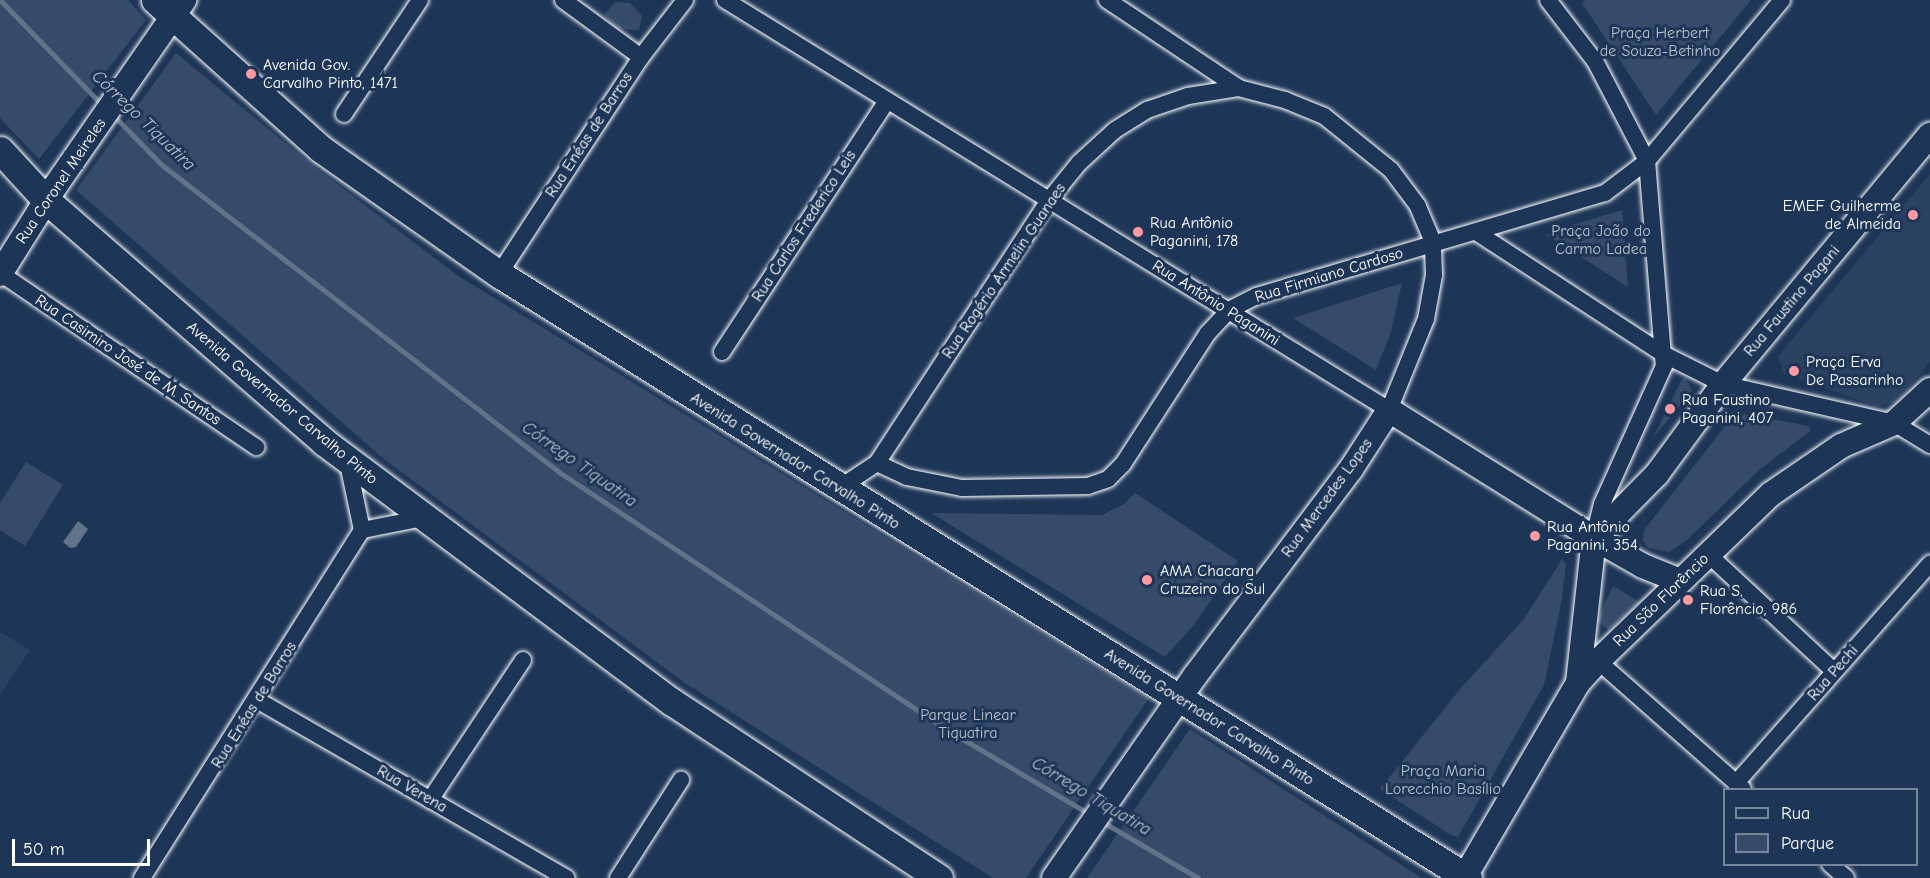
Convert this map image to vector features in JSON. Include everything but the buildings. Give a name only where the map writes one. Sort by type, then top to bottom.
[{"type":"main road","name":"Avenida Governador Carvalho Pinto","points":[[170,6],[321,149],[499,274],[838,489],[1466,877]]},
{"type":"main road","name":"Avenida Governador Carvalho Pinto","points":[[0,150],[46,200],[347,459],[423,518],[672,702],[939,878]]},
{"type":"street","points":[[344,114],[420,0]]},
{"type":"street","points":[[563,0],[641,57]]},
{"type":"street","name":"Rua Enéas de Barros","points":[[499,274],[641,57],[685,0]]},
{"type":"street","name":"Rua Antônio Paganini","points":[[725,0],[1594,538],[1643,566],[1680,581]]},
{"type":"street","points":[[1107,0],[1239,88],[1285,100],[1324,116],[1361,143],[1391,170],[1418,206],[1433,242],[1434,275],[1426,319],[1389,410]]},
{"type":"street","points":[[1548,0],[1595,61],[1647,161],[1663,354],[1661,376],[1602,504],[1594,538],[1578,683]]},
{"type":"street","name":"Rua Firmiano Cardoso","points":[[877,463],[907,477],[962,488],[1089,486],[1108,479],[1123,464],[1207,334],[1229,310],[1257,296],[1433,242],[1476,232],[1605,194],[1647,161],[1782,0]]},
{"type":"street","name":"Rua Coronel Meireles","points":[[0,273],[170,6]]},
{"type":"street","name":"Rua Rogério Armelin Guanaes","points":[[838,489],[877,463],[1049,200],[1079,163],[1115,130],[1147,110],[1188,96],[1239,88]]},
{"type":"street","name":"Rua Carlos Frederico Leis","points":[[722,352],[887,100]]},
{"type":"street","name":"Rua Faustino Pagani","points":[[1594,538],[1657,474],[1723,384],[1930,135]]},
{"type":"street","points":[[1476,232],[1663,354],[1723,384],[1894,423],[1930,445]]},
{"type":"street","name":"Rua Casimiro José de M. Santos","points":[[0,273],[256,447]]},
{"type":"street","name":"Rua São Florêncio","points":[[1466,877],[1578,683],[1598,661],[1708,554],[1802,470],[1841,446],[1894,423],[1930,390]]},
{"type":"street","name":"Rua Mercedes Lopes","points":[[1054,878],[1180,699],[1351,469],[1389,410]]},
{"type":"street","points":[[347,459],[362,530],[423,518]]},
{"type":"street","name":"Rua Enéas de Barros","points":[[142,878],[257,700],[362,530]]},
{"type":"street","points":[[1708,554],[1834,671]]},
{"type":"street","name":"Rua Pechi","points":[[1740,786],[1834,671],[1930,564]]},
{"type":"street","points":[[430,800],[523,660]]},
{"type":"street","points":[[1598,661],[1740,786]]},
{"type":"street","name":"Rua Verena","points":[[257,700],[566,878]]},
{"type":"street","points":[[618,878],[681,780]]},
{"type":"street","points":[[1832,866],[1846,878]]},
{"type":"shaded area","points":[[1930,174],[1930,362],[1898,401],[1878,407],[1784,374],[1778,356]]},
{"type":"shaded area","points":[[78,521],[88,529],[76,547],[70,548],[63,542]]},
{"type":"shaded area","points":[[0,632],[30,650],[0,695]]},
{"type":"green space","points":[[0,0],[128,0],[146,20],[39,159],[0,118]]},
{"type":"green space","name":"Praça Herbert de Souza-Betinho","points":[[1585,0],[1751,0],[1656,115],[1582,3]]},
{"type":"green space","points":[[616,2],[630,3],[642,16],[639,30],[614,29],[604,14]]},
{"type":"green space","name":"Parque Linear Tiquatira","points":[[176,53],[317,169],[460,277],[1149,698],[1026,878],[993,878],[685,683],[385,460],[76,190]]},
{"type":"green space","name":"Praça João do Carmo Ladea","points":[[1622,210],[1628,287],[1547,235],[1566,227]]},
{"type":"green space","points":[[1402,283],[1391,332],[1376,370],[1293,318]]},
{"type":"green space","points":[[1685,377],[1692,391],[1653,438],[1681,381]]},
{"type":"green space","name":"Praça Erva De Passarinho","points":[[1744,414],[1809,426],[1810,431],[1758,471],[1686,541],[1669,552],[1648,548],[1643,541],[1644,530],[1729,421]]},
{"type":"green space","points":[[26,462],[63,485],[25,546],[0,530],[0,503]]},
{"type":"green space","points":[[1135,493],[1238,561],[1193,626],[1165,657],[931,513],[1102,515],[1124,504]]},
{"type":"green space","name":"Praça Maria Lorecchio Basílio","points":[[1562,559],[1566,564],[1562,599],[1544,685],[1458,837],[1451,835],[1380,789],[1460,689],[1524,619]]},
{"type":"green space","points":[[1613,586],[1640,602],[1609,631],[1597,620]]},
{"type":"green space","points":[[1190,729],[1422,878],[1087,878]]},
{"type":"waterway","name":"Córrego Tiquatira","points":[[0,0],[103,106]]},
{"type":"waterway","name":"Córrego Tiquatira","points":[[112,114],[162,165],[559,472],[944,728],[1091,815]]},
{"type":"waterway","name":"Córrego Tiquatira","points":[[1101,821],[1198,878]]},
{"type":"place","name":"Avenida Gov. Carvalho Pinto, 1471","points":[[251,74]]},
{"type":"place","name":"EMEF Guilherme de Almeida","points":[[1913,215]]},
{"type":"place","name":"Rua Antônio Paganini, 178","points":[[1138,232]]},
{"type":"place","name":"Praça Erva De Passarinho","points":[[1794,371]]},
{"type":"place","name":"Rua Faustino Paganini, 407","points":[[1670,409]]},
{"type":"place","name":"Rua Antônio Paganini, 354","points":[[1535,536]]},
{"type":"place","name":"AMA Chacara Cruzeiro do Sul","points":[[1147,580]]},
{"type":"place","name":"Rua S. Florêncio, 986","points":[[1688,600]]}]
